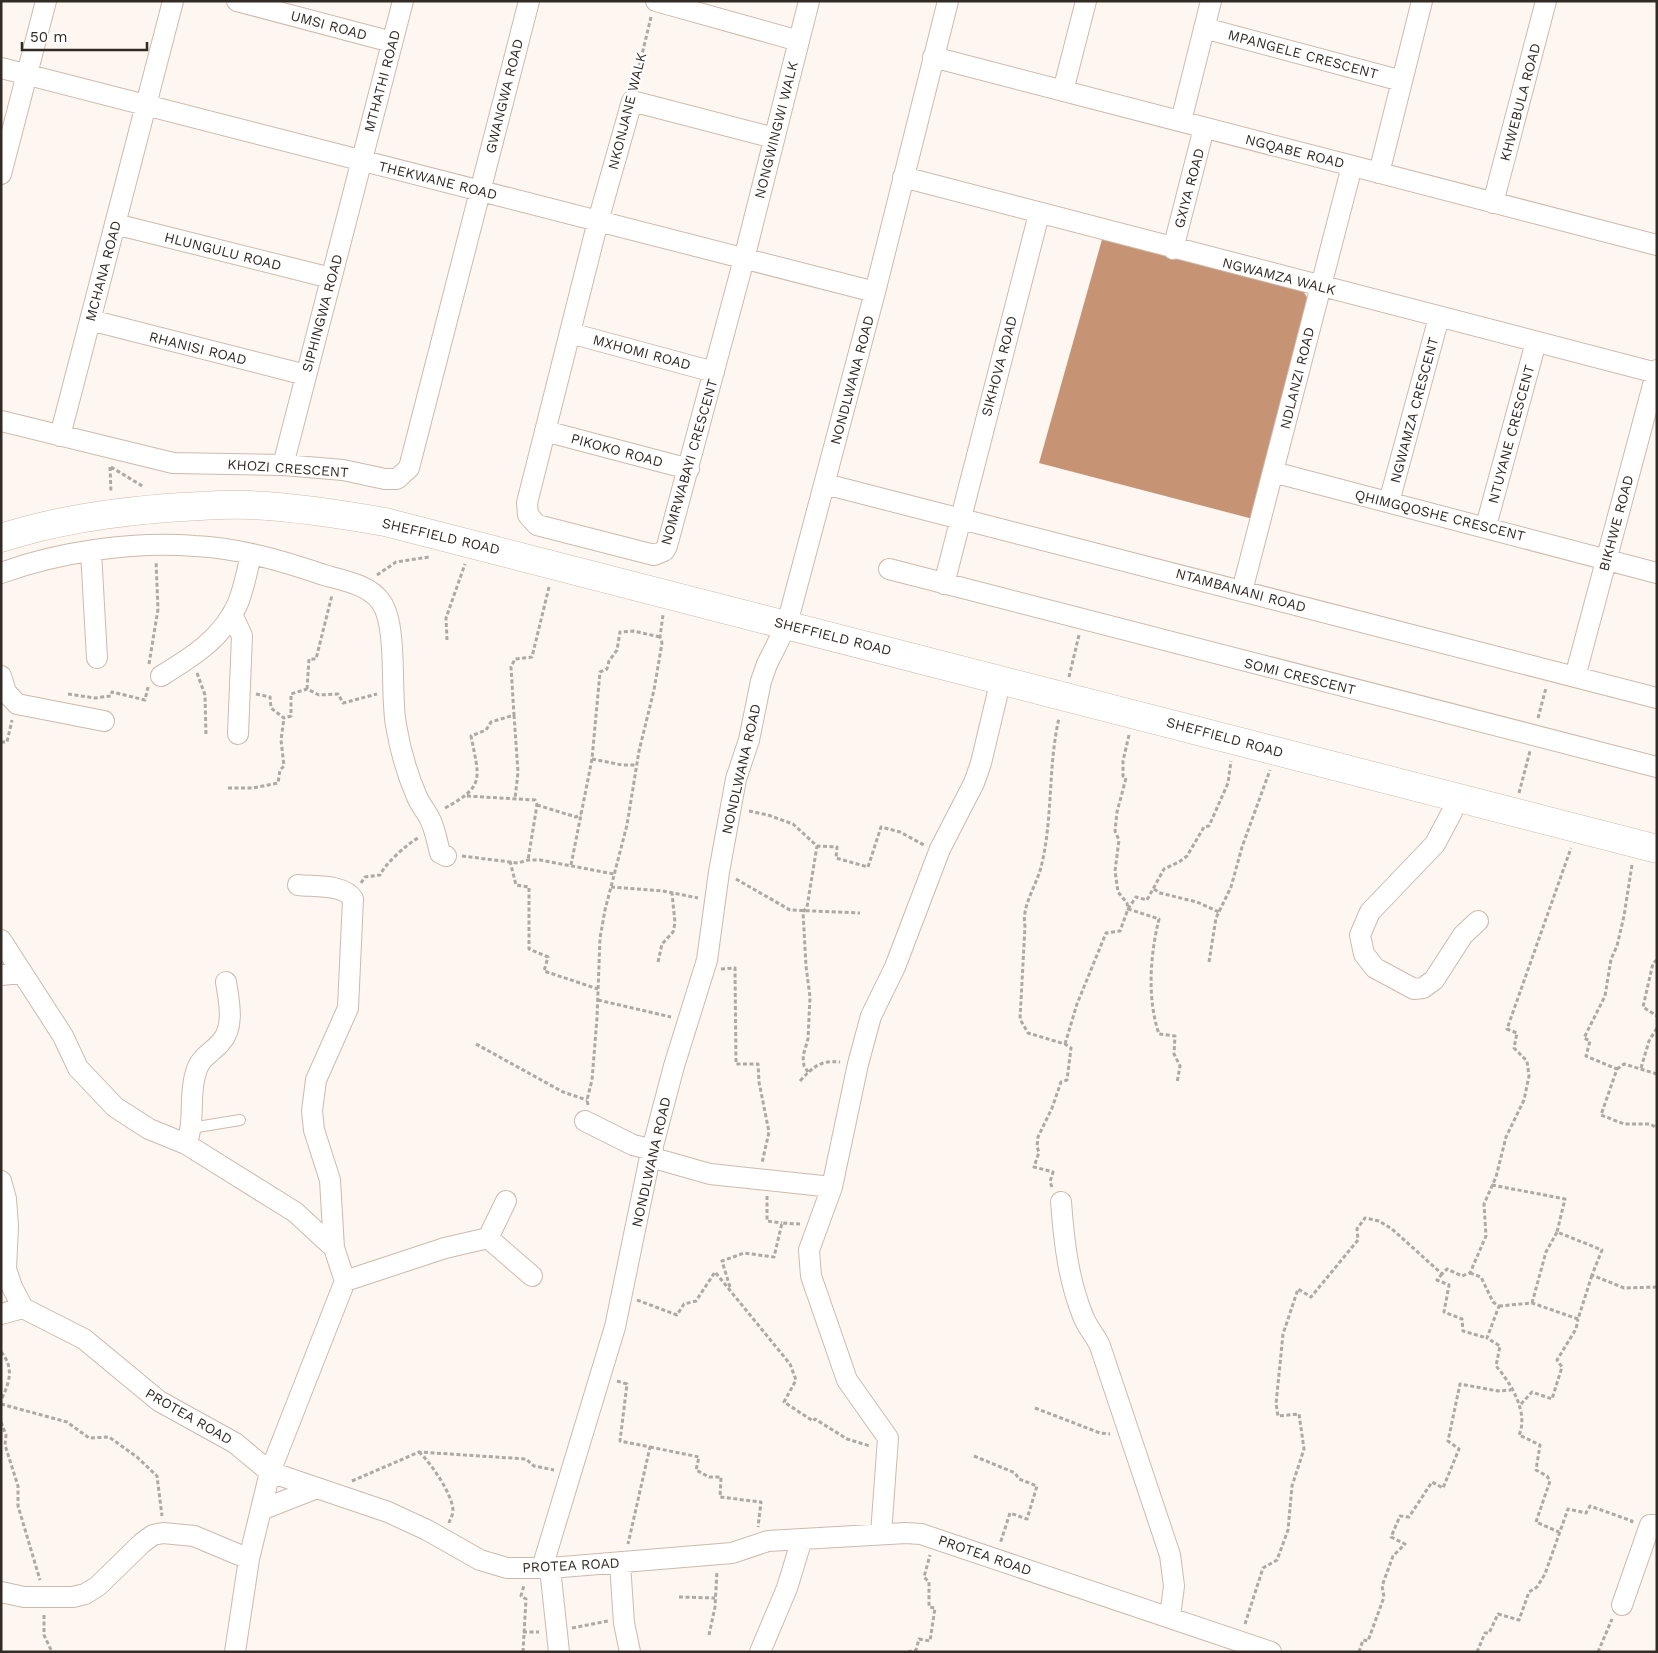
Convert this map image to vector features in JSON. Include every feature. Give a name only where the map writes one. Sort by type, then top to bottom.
[{"type":"street","points":[[1,174],[46,1]]},
{"type":"street","name":"MCHANA ROAD","points":[[60,436],[173,1]]},
{"type":"street","name":"UMSI ROAD","points":[[237,1],[392,42]]},
{"type":"street","name":"MTHATHI ROAD","points":[[361,161],[403,1]]},
{"type":"street","name":"GWANGWA ROAD","points":[[480,191],[529,1]]},
{"type":"street","name":"NONGWINGWI WALK","points":[[744,259],[809,1]]},
{"type":"street","name":"NONDLWANA ROAD","points":[[541,1568],[563,1504],[572,1467],[600,1379],[622,1298],[652,1153],[674,1066],[704,972],[719,872],[736,779],[754,720],[761,681],[767,664],[787,624],[875,292],[948,1]]},
{"type":"street","points":[[1063,90],[1086,1]]},
{"type":"street","points":[[1181,121],[1211,1]]},
{"type":"street","points":[[1379,173],[1422,1]]},
{"type":"street","name":"KHWEBULA ROAD","points":[[1493,203],[1546,1]]},
{"type":"street","points":[[656,2],[799,40]]},
{"type":"street","name":"MPANGELE CRESCENT","points":[[1204,28],[1402,81]]},
{"type":"street","name":"NGQABE ROAD","points":[[933,57],[1657,245]]},
{"type":"street","name":"THEKWANE ROAD","points":[[1,68],[875,292]]},
{"type":"street","points":[[632,102],[774,138]]},
{"type":"street","name":"NKONJANE WALK","points":[[598,221],[632,102]]},
{"type":"street","name":"GXIYA ROAD","points":[[1173,248],[1204,128]]},
{"type":"street","name":"SIPHINGWA ROAD","points":[[283,465],[361,161]]},
{"type":"street","name":"NDLANZI ROAD","points":[[1242,591],[1352,166]]},
{"type":"street","name":"NGWAMZA WALK","points":[[903,177],[1039,214],[1656,372]]},
{"type":"street","name":"KHOZI CRESCENT","points":[[1,421],[173,463],[283,465],[343,470],[386,480],[397,478],[409,468],[480,191]]},
{"type":"street","name":"SIKHOVA ROAD","points":[[960,518],[1039,214]]},
{"type":"street","name":"NOMRWABAYI CRESCENT","points":[[598,221],[527,503],[528,515],[537,525],[654,555],[659,554],[667,546],[744,259]]},
{"type":"street","name":"HLUNGULU ROAD","points":[[115,224],[331,278]]},
{"type":"street","name":"NGWAMZA CRESCENT","points":[[1389,502],[1439,317]]},
{"type":"street","name":"RHANISI ROAD","points":[[90,320],[306,375]]},
{"type":"street","name":"MXHOMI ROAD","points":[[570,333],[714,372]]},
{"type":"street","name":"NTUYANE CRESCENT","points":[[1486,526],[1536,342]]},
{"type":"street","name":"BIKHWE ROAD","points":[[1574,676],[1656,372]]},
{"type":"street","name":"PIKOKO ROAD","points":[[545,431],[689,469]]},
{"type":"street","name":"QHIMGQOSHE CRESCENT","points":[[1273,472],[1486,526],[1657,573]]},
{"type":"street","name":"NTAMBANANI ROAD","points":[[825,484],[1657,698]]},
{"type":"street","name":"SHEFFIELD ROAD","points":[[1,538],[74,520],[146,510],[247,505],[296,508],[385,522],[1001,679],[1066,688],[1278,750],[1455,796],[1645,854]]},
{"type":"street","points":[[944,584],[960,518]]},
{"type":"street","points":[[1,573],[47,558],[148,546],[196,546],[290,563],[367,590],[383,603],[388,624],[392,655],[392,690],[396,724],[403,756],[418,798],[431,823],[440,853],[446,856]]},
{"type":"street","points":[[92,552],[97,658]]},
{"type":"street","points":[[161,676],[192,658],[214,639],[238,602],[251,555]]},
{"type":"street","name":"SOMI CRESCENT","points":[[889,569],[1657,767]]},
{"type":"street","points":[[232,614],[242,636],[238,734]]},
{"type":"street","points":[[1,676],[6,692],[13,702],[57,713],[104,721]]},
{"type":"street","points":[[881,1534],[888,1438],[847,1380],[811,1276],[808,1258],[832,1187],[858,1064],[871,1016],[895,967],[940,849],[976,777],[1001,679]]},
{"type":"street","points":[[1455,796],[1452,812],[1435,844],[1370,912],[1360,935],[1364,954],[1375,968],[1414,989],[1423,988],[1434,980],[1463,935],[1478,920]]},
{"type":"street","points":[[235,1652],[249,1559],[270,1472],[344,1281],[334,1248],[330,1180],[314,1130],[312,1111],[316,1080],[348,1008],[349,954],[354,899],[351,895],[336,889],[298,885]]},
{"type":"street","points":[[1,940],[64,1036],[78,1068],[115,1107],[149,1129],[189,1136],[295,1212],[334,1248]]},
{"type":"street","points":[[1,975],[22,973]]},
{"type":"street","points":[[189,1136],[192,1089],[196,1071],[206,1055],[221,1042],[230,1021],[226,982]]},
{"type":"street","points":[[585,1121],[633,1145],[710,1174],[832,1187]]},
{"type":"street","points":[[1,1181],[6,1199],[8,1226],[4,1272],[23,1308],[1,1314]]},
{"type":"street","points":[[488,1238],[506,1201]]},
{"type":"street","points":[[1061,1202],[1067,1262],[1074,1290],[1083,1316],[1100,1346],[1170,1555],[1174,1586],[1170,1616]]},
{"type":"street","points":[[344,1281],[445,1248],[488,1238]]},
{"type":"street","points":[[488,1238],[532,1276]]},
{"type":"street","name":"PROTEA ROAD","points":[[23,1308],[84,1339],[159,1401],[235,1443],[270,1472],[388,1512],[443,1539],[480,1560],[494,1565],[541,1568],[716,1555],[732,1553],[768,1541],[906,1533],[935,1537],[1170,1616],[1238,1647],[1270,1652]]},
{"type":"street","points":[[261,1510],[327,1491]]},
{"type":"street","points":[[1622,1605],[1652,1530]]},
{"type":"street","points":[[1,1592],[73,1597],[85,1594],[98,1586],[142,1543],[154,1535],[172,1532],[194,1536],[249,1559]]},
{"type":"street","points":[[760,1652],[787,1588],[802,1539]]},
{"type":"street","points":[[624,1562],[623,1618],[630,1652]]},
{"type":"street","points":[[541,1568],[558,1652]]},
{"type":"lane","points":[[189,1136],[240,1120]]},
{"type":"path","name":"NKONJANE WALK","points":[[632,102],[643,45],[656,2]]},
{"type":"path","points":[[96,445],[102,458],[110,466],[147,489]]},
{"type":"path","points":[[110,466],[111,498]]},
{"type":"path","points":[[57,713],[60,693],[94,698],[111,696],[112,692],[145,700],[152,679],[161,676],[149,663],[158,609],[156,555],[149,554],[148,546]]},
{"type":"path","points":[[367,590],[378,574],[396,562],[430,557],[432,549]]},
{"type":"path","points":[[447,640],[446,618],[467,558]]},
{"type":"path","points":[[307,690],[309,659],[316,658],[323,624],[338,579]]},
{"type":"path","points":[[515,799],[518,772],[511,667],[515,659],[532,657],[549,580]]},
{"type":"path","points":[[585,1121],[588,1106],[587,1100],[592,1080],[600,938],[627,825],[636,765],[654,690],[662,643],[660,637],[664,609]]},
{"type":"path","points":[[1061,1202],[1053,1191],[1050,1182],[1053,1172],[1034,1167],[1039,1152],[1037,1147],[1038,1137],[1052,1108],[1061,1082],[1067,1080],[1072,1048],[1065,1044],[1028,1033],[1020,1019],[1024,916],[1046,848],[1051,760],[1083,620]]},
{"type":"path","points":[[570,865],[592,760],[600,672],[607,669],[609,661],[617,650],[620,632],[633,632],[660,637]]},
{"type":"path","points":[[192,658],[205,695],[206,736]]},
{"type":"path","points":[[239,675],[255,678],[253,692],[264,697],[270,697],[271,708],[284,718]]},
{"type":"path","points":[[284,718],[291,716],[291,694],[307,690],[319,695],[338,694],[343,703],[392,690]]},
{"type":"path","points":[[1,742],[6,742],[12,719],[13,702]]},
{"type":"path","points":[[351,895],[365,877],[380,875],[384,867],[396,858],[403,848],[431,823],[467,796],[478,775],[471,736],[486,730],[491,722],[514,715]]},
{"type":"path","points":[[228,788],[253,788],[278,783],[280,770],[284,766],[281,740],[284,718]]},
{"type":"path","points":[[1128,909],[1118,892],[1115,871],[1119,840],[1115,831],[1119,800],[1125,786],[1126,778],[1123,776],[1123,761],[1130,731]]},
{"type":"path","points":[[1209,962],[1219,912],[1231,887],[1250,825],[1278,750]]},
{"type":"path","points":[[1065,1044],[1074,1010],[1106,933],[1120,930],[1128,909],[1136,897],[1147,900],[1164,869],[1187,856],[1201,831],[1204,827],[1209,826],[1228,783],[1231,756]]},
{"type":"path","points":[[592,760],[622,765],[636,765]]},
{"type":"path","points":[[467,796],[535,800],[537,804],[576,817],[582,813]]},
{"type":"path","points":[[528,860],[537,804]]},
{"type":"path","points":[[731,809],[768,814],[781,819],[801,830],[817,846],[837,847],[836,858],[868,867],[880,827],[900,832],[925,845],[940,849]]},
{"type":"path","points":[[1470,1273],[1486,1236],[1484,1204],[1496,1177],[1506,1137],[1524,1100],[1530,1076],[1527,1061],[1514,1048],[1517,1033],[1507,1029],[1572,845]]},
{"type":"path","points":[[808,1072],[804,1066],[803,1056],[808,1039],[810,997],[803,912],[807,907],[817,846]]},
{"type":"path","points":[[1618,1069],[1586,1056],[1590,1041],[1584,1038],[1603,1001],[1611,959],[1617,946],[1624,916],[1645,854]]},
{"type":"path","points":[[446,856],[521,863],[528,860],[570,865],[614,874]]},
{"type":"path","points":[[510,861],[516,885],[530,886],[530,949],[548,957],[544,971],[598,989]]},
{"type":"path","points":[[719,872],[748,885],[785,908],[803,912],[860,913]]},
{"type":"path","points":[[611,887],[672,892],[716,901]]},
{"type":"path","points":[[1154,889],[1160,893],[1205,904],[1219,912]]},
{"type":"path","points":[[658,962],[662,944],[673,932],[675,923],[672,892]]},
{"type":"path","points":[[1128,909],[1159,919],[1152,974],[1153,1008],[1160,1034],[1175,1036],[1174,1054],[1180,1066],[1177,1083]]},
{"type":"path","points":[[1657,960],[1653,963],[1643,1007],[1657,1016]]},
{"type":"path","points":[[704,972],[735,968],[736,1064],[758,1064],[759,1082],[769,1132],[762,1162],[766,1179],[767,1221],[817,1228]]},
{"type":"path","points":[[598,1000],[688,1022]]},
{"type":"path","points":[[1641,1068],[1649,1041],[1657,1028]]},
{"type":"path","points":[[476,1044],[563,1092],[587,1100]]},
{"type":"path","points":[[800,1081],[817,1064],[827,1061],[858,1064]]},
{"type":"path","points":[[1657,1074],[1624,1064],[1618,1069],[1601,1115],[1624,1124],[1650,1124],[1657,1128]]},
{"type":"path","points":[[1492,1185],[1565,1199],[1557,1232],[1546,1252],[1532,1303]]},
{"type":"path","points":[[1238,1647],[1263,1568],[1277,1560],[1288,1530],[1292,1486],[1304,1449],[1299,1414],[1278,1416],[1276,1404],[1283,1334],[1298,1289],[1311,1297],[1358,1240],[1357,1230],[1365,1218],[1379,1221],[1392,1229],[1397,1236],[1408,1241],[1413,1250],[1423,1255],[1442,1274]]},
{"type":"path","points":[[730,1288],[722,1261],[744,1253],[774,1258],[782,1223]]},
{"type":"path","points":[[1520,1404],[1532,1392],[1552,1399],[1562,1368],[1557,1360],[1576,1329],[1592,1275],[1602,1250],[1557,1232]]},
{"type":"path","points":[[1559,1532],[1536,1522],[1550,1481],[1547,1476],[1536,1470],[1540,1445],[1519,1435],[1522,1427],[1520,1404],[1496,1366],[1500,1346],[1487,1338],[1463,1331],[1462,1319],[1444,1312],[1450,1285],[1438,1280],[1447,1270],[1462,1276],[1470,1273],[1481,1277],[1493,1302],[1498,1306],[1532,1303],[1578,1319]]},
{"type":"path","points":[[622,1298],[628,1298],[677,1315],[684,1304],[696,1301],[715,1272],[730,1288],[794,1370],[797,1377],[795,1386],[784,1402],[813,1421],[815,1419],[847,1439],[879,1448],[887,1455]]},
{"type":"path","points":[[1592,1275],[1624,1288],[1657,1287]]},
{"type":"path","points":[[1487,1338],[1498,1306]]},
{"type":"path","points":[[1,1352],[10,1366],[10,1381],[1,1400]]},
{"type":"path","points":[[600,1379],[627,1384],[620,1441],[700,1457],[696,1470],[709,1477],[721,1477],[720,1497],[761,1502],[757,1544]]},
{"type":"path","points":[[1359,1652],[1363,1640],[1368,1641],[1376,1620],[1384,1597],[1382,1586],[1393,1556],[1405,1544],[1391,1537],[1400,1516],[1409,1517],[1432,1482],[1443,1488],[1457,1458],[1459,1449],[1448,1441],[1460,1384],[1498,1391],[1511,1390]]},
{"type":"path","points":[[1,1404],[66,1422],[89,1438],[109,1437],[137,1457],[156,1476],[162,1517],[154,1535]]},
{"type":"path","points":[[1035,1408],[1100,1433],[1110,1434],[1127,1428]]},
{"type":"path","points":[[1,1422],[6,1435],[4,1445],[18,1486],[18,1506],[39,1596],[44,1608],[44,1635],[52,1652]]},
{"type":"path","points":[[624,1562],[650,1447]]},
{"type":"path","points":[[327,1491],[419,1452],[526,1460],[534,1466],[561,1472],[565,1466],[572,1467]]},
{"type":"path","points":[[419,1452],[427,1459],[449,1495],[453,1512],[443,1539]]},
{"type":"path","points":[[974,1456],[1015,1473],[1019,1479],[1037,1486],[1026,1519],[1010,1513],[995,1558]]},
{"type":"path","points":[[1476,1652],[1485,1633],[1489,1632],[1498,1614],[1519,1620],[1529,1592],[1537,1587],[1545,1574],[1568,1509],[1586,1513],[1590,1506],[1632,1522],[1631,1530],[1652,1530]]},
{"type":"path","points":[[908,1652],[916,1650],[919,1639],[930,1640],[935,1608],[929,1607],[929,1582],[924,1577],[935,1537]]},
{"type":"path","points":[[709,1634],[715,1598],[716,1555]]},
{"type":"path","points":[[523,1652],[526,1598],[521,1596],[541,1568]]},
{"type":"path","points":[[679,1596],[715,1598]]},
{"type":"path","points":[[1598,1652],[1618,1604],[1622,1605]]},
{"type":"shaded area","points":[[1103,236],[1301,287],[1309,301],[1253,519],[1039,463]]}]
